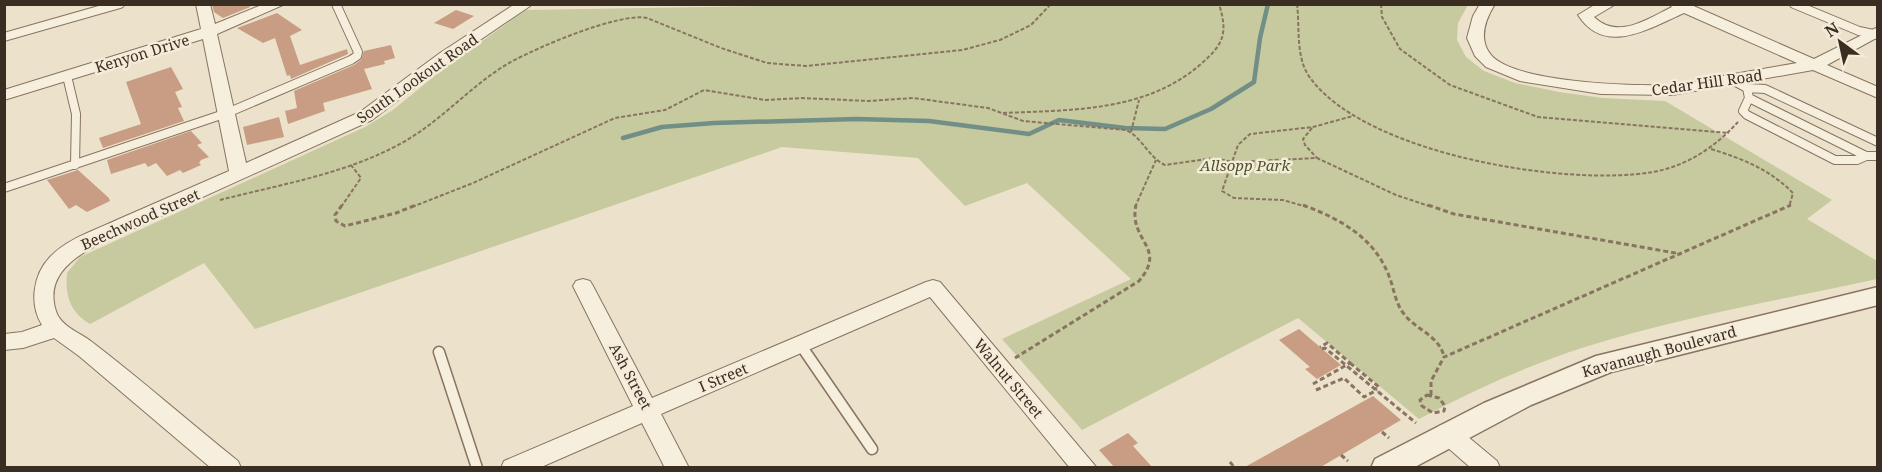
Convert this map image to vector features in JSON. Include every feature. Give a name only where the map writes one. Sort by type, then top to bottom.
[{"type":"street","points":[[203,4],[239,174]]},
{"type":"street","name":"Kenyon Drive","points":[[4,95],[208,32],[278,4]]},
{"type":"street","name":"Cedar Hill Road","points":[[1488,4],[1476,27],[1477,46],[1487,60],[1511,73],[1578,87],[1631,91],[1740,84],[1814,65],[1876,33]]},
{"type":"street","points":[[1609,4],[1585,15],[1589,23],[1602,29],[1622,33],[1679,6],[1878,93]]},
{"type":"street","name":"South Lookout Road","points":[[239,174],[366,116],[446,56],[520,6]]},
{"type":"street","name":"Beechwood Street","points":[[56,328],[47,316],[45,283],[47,274],[62,257],[88,241],[239,174]]},
{"type":"street","name":"Ash Street","points":[[583,286],[677,468]]},
{"type":"street","name":"Walnut Street","points":[[933,287],[1085,468]]},
{"type":"street","name":"I Street","points":[[513,468],[933,287]]},
{"type":"street","name":"Kavanaugh Boulevard","points":[[1386,468],[1447,433],[1578,373],[1606,363],[1878,296]]},
{"type":"street","points":[[4,342],[23,340],[56,328],[84,348],[156,410],[229,468]]},
{"type":"street","points":[[1447,433],[1488,468]]},
{"type":"lane","points":[[4,37],[120,4]]},
{"type":"lane","points":[[4,188],[227,113],[357,56],[358,52],[336,4]]},
{"type":"lane","points":[[1794,4],[1859,32],[1876,33]]},
{"type":"lane","points":[[67,76],[76,114],[75,165]]},
{"type":"lane","points":[[1740,84],[1749,98],[1866,156]]},
{"type":"lane","points":[[1740,84],[1765,89],[1878,142]]},
{"type":"lane","points":[[1749,98],[1744,113],[1835,160],[1857,160],[1866,156],[1878,156]]},
{"type":"lane","points":[[800,344],[872,449]]},
{"type":"lane","points":[[439,352],[477,468]]},
{"type":"path","points":[[215,201],[351,165],[406,140],[509,63],[580,32],[622,18],[637,16],[646,18],[721,48],[767,63],[806,66],[962,50],[1000,40],[1031,25],[1051,4]]},
{"type":"path","points":[[1003,113],[1093,107],[1139,100],[1174,83],[1201,66],[1222,39],[1225,26],[1219,4]]},
{"type":"path","points":[[1297,4],[1300,50],[1310,79],[1326,96],[1353,116],[1392,134],[1440,150],[1510,167],[1552,173],[1600,176],[1653,172],[1684,162],[1711,148],[1729,133],[1744,113]]},
{"type":"path","points":[[1381,4],[1382,17],[1400,50],[1450,85],[1538,117],[1729,133]]},
{"type":"path","points":[[351,165],[362,178],[335,215],[336,222],[345,226],[396,213],[473,183],[615,118],[665,111],[704,90],[765,100],[802,98],[868,101],[913,98],[988,108],[1017,120],[1131,132],[1156,160],[1165,165],[1214,158],[1233,162],[1317,158]]},
{"type":"path","points":[[1131,132],[1139,100]]},
{"type":"path","points":[[1353,116],[1313,127],[1250,134],[1238,145],[1222,188],[1227,196],[1283,200],[1327,213],[1350,227],[1370,245],[1388,271],[1401,311],[1413,325],[1442,348],[1444,357]]},
{"type":"path","points":[[1313,127],[1303,139],[1305,145],[1317,158],[1396,195],[1454,214],[1681,254]]},
{"type":"path","points":[[1431,395],[1431,381],[1444,357],[1791,206],[1793,193],[1778,177],[1751,162],[1711,148]]},
{"type":"path","points":[[1000,367],[1139,281],[1149,272],[1152,263],[1150,254],[1138,230],[1134,214],[1156,160]]},
{"type":"path","points":[[1377,389],[1321,348],[1327,343],[1416,423]]},
{"type":"path","points":[[1313,384],[1350,363]]},
{"type":"path","points":[[1316,390],[1344,378],[1364,397],[1377,389]]},
{"type":"path","points":[[1322,379],[1328,384]]},
{"type":"path","points":[[1431,395],[1444,403],[1445,409],[1441,412],[1429,411],[1422,406],[1422,397],[1431,395]]},
{"type":"path","points":[[1382,432],[1389,438]]},
{"type":"path","points":[[1341,455],[1348,461]]},
{"type":"path","points":[[1230,462],[1235,468]]},
{"type":"green space","name":"Allsopp Park","points":[[889,4],[1468,5],[1458,23],[1457,40],[1466,57],[1484,71],[1515,83],[1559,92],[1603,98],[1665,101],[1832,200],[1807,219],[1877,261],[1877,279],[1694,318],[1585,347],[1500,379],[1419,419],[1298,318],[1082,430],[1002,339],[1131,279],[1027,183],[965,206],[918,158],[782,147],[255,329],[204,263],[90,324],[73,309],[70,303],[67,273],[80,257],[365,127],[393,110],[443,69],[526,10]]},
{"type":"building","points":[[212,4],[249,4],[250,7],[223,18],[214,12]]},
{"type":"building","points":[[456,10],[474,16],[453,29],[434,23]]},
{"type":"building","points":[[277,13],[302,30],[290,36],[300,65],[347,49],[348,54],[291,79],[290,75],[287,76],[275,38],[263,43],[237,28]]},
{"type":"building","points":[[391,45],[395,58],[384,61],[385,64],[364,69],[372,89],[323,103],[325,111],[288,124],[285,111],[297,108],[294,91],[354,65],[361,60],[364,51]]},
{"type":"building","points":[[171,67],[183,89],[175,92],[182,107],[178,108],[184,121],[103,148],[99,138],[141,124],[126,82]]},
{"type":"building","points":[[279,117],[284,137],[247,145],[243,127]]},
{"type":"building","points":[[191,131],[202,143],[197,145],[209,157],[201,160],[199,163],[201,165],[183,173],[180,170],[167,176],[156,163],[148,167],[145,163],[111,174],[107,160]]},
{"type":"building","points":[[78,170],[110,201],[87,212],[76,205],[69,209],[47,180]]},
{"type":"building","points":[[1299,329],[1341,365],[1317,379],[1305,369],[1310,367],[1279,340]]},
{"type":"building","points":[[1373,396],[1401,420],[1319,468],[1243,468]]},
{"type":"building","points":[[1128,433],[1138,443],[1133,446],[1153,468],[1115,468],[1099,450]]},
{"type":"waterway","points":[[623,138],[662,127],[714,123],[857,119],[929,121],[1029,134],[1059,120],[1125,128],[1165,129],[1211,109],[1254,82],[1260,38],[1268,4]]}]
